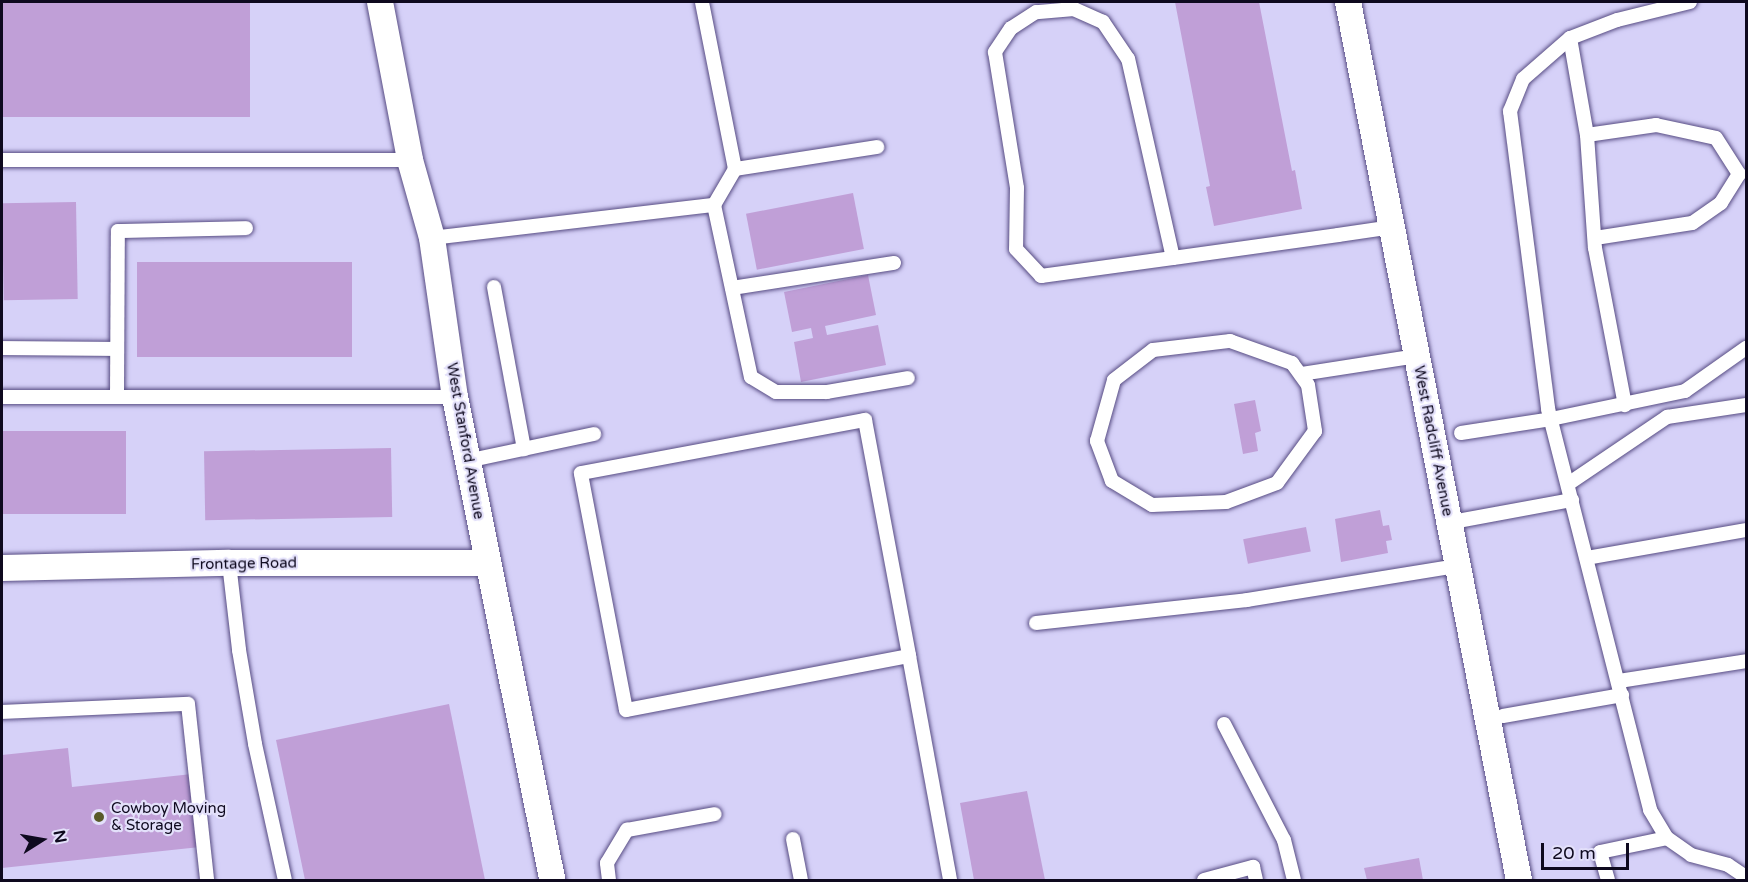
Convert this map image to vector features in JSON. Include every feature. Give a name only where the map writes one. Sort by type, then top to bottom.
[{"type":"street","name":"West Stanford Avenue","points":[[380,2],[410,160],[432,238],[455,398],[552,880]]},
{"type":"street","name":"West Radcliff Avenue","points":[[1348,2],[1519,880]]},
{"type":"street","name":"Frontage Road","points":[[2,568],[229,563],[487,562]]},
{"type":"lane","points":[[702,2],[735,169],[714,205],[751,377],[776,392],[827,392],[908,378]]},
{"type":"lane","points":[[1690,2],[1617,20],[1570,38],[1523,79],[1510,111],[1551,419],[1650,810],[1667,838],[1691,855],[1728,865],[1746,877]]},
{"type":"lane","points":[[1173,258],[1128,59],[1103,22],[1074,9],[1036,12],[1011,28],[994,52],[1017,188],[1016,249],[1041,276],[1173,258],[1392,227]]},
{"type":"lane","points":[[1570,38],[1587,135],[1595,238],[1625,405]]},
{"type":"lane","points":[[1587,135],[1656,125],[1716,138],[1738,174],[1721,203],[1692,224],[1595,238]]},
{"type":"lane","points":[[735,169],[877,147]]},
{"type":"lane","points":[[2,159],[410,160]]},
{"type":"lane","points":[[432,238],[714,205]]},
{"type":"lane","points":[[117,397],[118,231],[246,228]]},
{"type":"lane","points":[[732,288],[894,263]]},
{"type":"lane","points":[[494,287],[524,449]]},
{"type":"lane","points":[[1230,341],[1292,363],[1300,374],[1308,385],[1315,431],[1276,483],[1226,502],[1152,505],[1112,481],[1097,441],[1114,380],[1153,350],[1230,341]]},
{"type":"lane","points":[[2,348],[117,349]]},
{"type":"lane","points":[[1461,433],[1551,419],[1685,391],[1746,348]]},
{"type":"lane","points":[[1300,374],[1417,356]]},
{"type":"lane","points":[[2,397],[455,398]]},
{"type":"lane","points":[[1568,484],[1667,417],[1746,405]]},
{"type":"lane","points":[[909,656],[626,710],[581,473],[865,420],[909,656],[950,880]]},
{"type":"lane","points":[[467,461],[594,434]]},
{"type":"lane","points":[[1463,520],[1572,500]]},
{"type":"lane","points":[[1587,558],[1746,530]]},
{"type":"lane","points":[[229,563],[239,650],[251,720],[285,880]]},
{"type":"lane","points":[[1036,623],[1247,600],[1458,566]]},
{"type":"lane","points":[[1619,681],[1746,661]]},
{"type":"lane","points":[[1503,716],[1622,695]]},
{"type":"lane","points":[[2,712],[188,704],[207,880]]},
{"type":"lane","points":[[1224,724],[1284,840],[1294,880]]},
{"type":"lane","points":[[609,880],[607,863],[627,830],[715,814]]},
{"type":"lane","points":[[1608,880],[1600,852],[1667,838]]},
{"type":"lane","points":[[793,839],[801,880]]},
{"type":"lane","points":[[1204,880],[1253,867],[1256,880]]},
{"type":"building","points":[[2,2],[250,2],[250,117],[2,117]]},
{"type":"building","points":[[1175,2],[1259,2],[1292,171],[1295,170],[1302,209],[1214,226],[1206,187],[1210,186]]},
{"type":"building","points":[[853,193],[864,249],[757,270],[746,214]]},
{"type":"building","points":[[76,202],[78,299],[4,300],[2,203]]},
{"type":"building","points":[[137,262],[352,262],[352,357],[137,357]]},
{"type":"building","points":[[868,275],[876,315],[825,326],[827,335],[878,325],[886,365],[801,382],[794,342],[813,338],[811,328],[792,332],[784,292]]},
{"type":"building","points":[[1255,400],[1261,431],[1255,433],[1258,451],[1243,454],[1234,404]]},
{"type":"building","points":[[2,431],[126,431],[126,514],[2,514]]},
{"type":"building","points":[[391,448],[392,517],[205,520],[204,451]]},
{"type":"building","points":[[1380,510],[1383,526],[1389,525],[1392,540],[1386,541],[1388,553],[1341,562],[1335,519]]},
{"type":"building","points":[[1306,527],[1311,552],[1248,564],[1243,539]]},
{"type":"building","points":[[449,704],[485,880],[305,880],[276,740]]},
{"type":"building","name":"Cowboy Moving & Storage","points":[[68,748],[72,787],[192,774],[200,847],[2,868],[2,755]]},
{"type":"building","points":[[1027,791],[1045,880],[974,880],[960,803]]},
{"type":"building","points":[[1419,858],[1423,880],[1367,880],[1364,868]]},
{"type":"place","name":"Cowboy Moving & Storage","points":[[99,817]]}]
